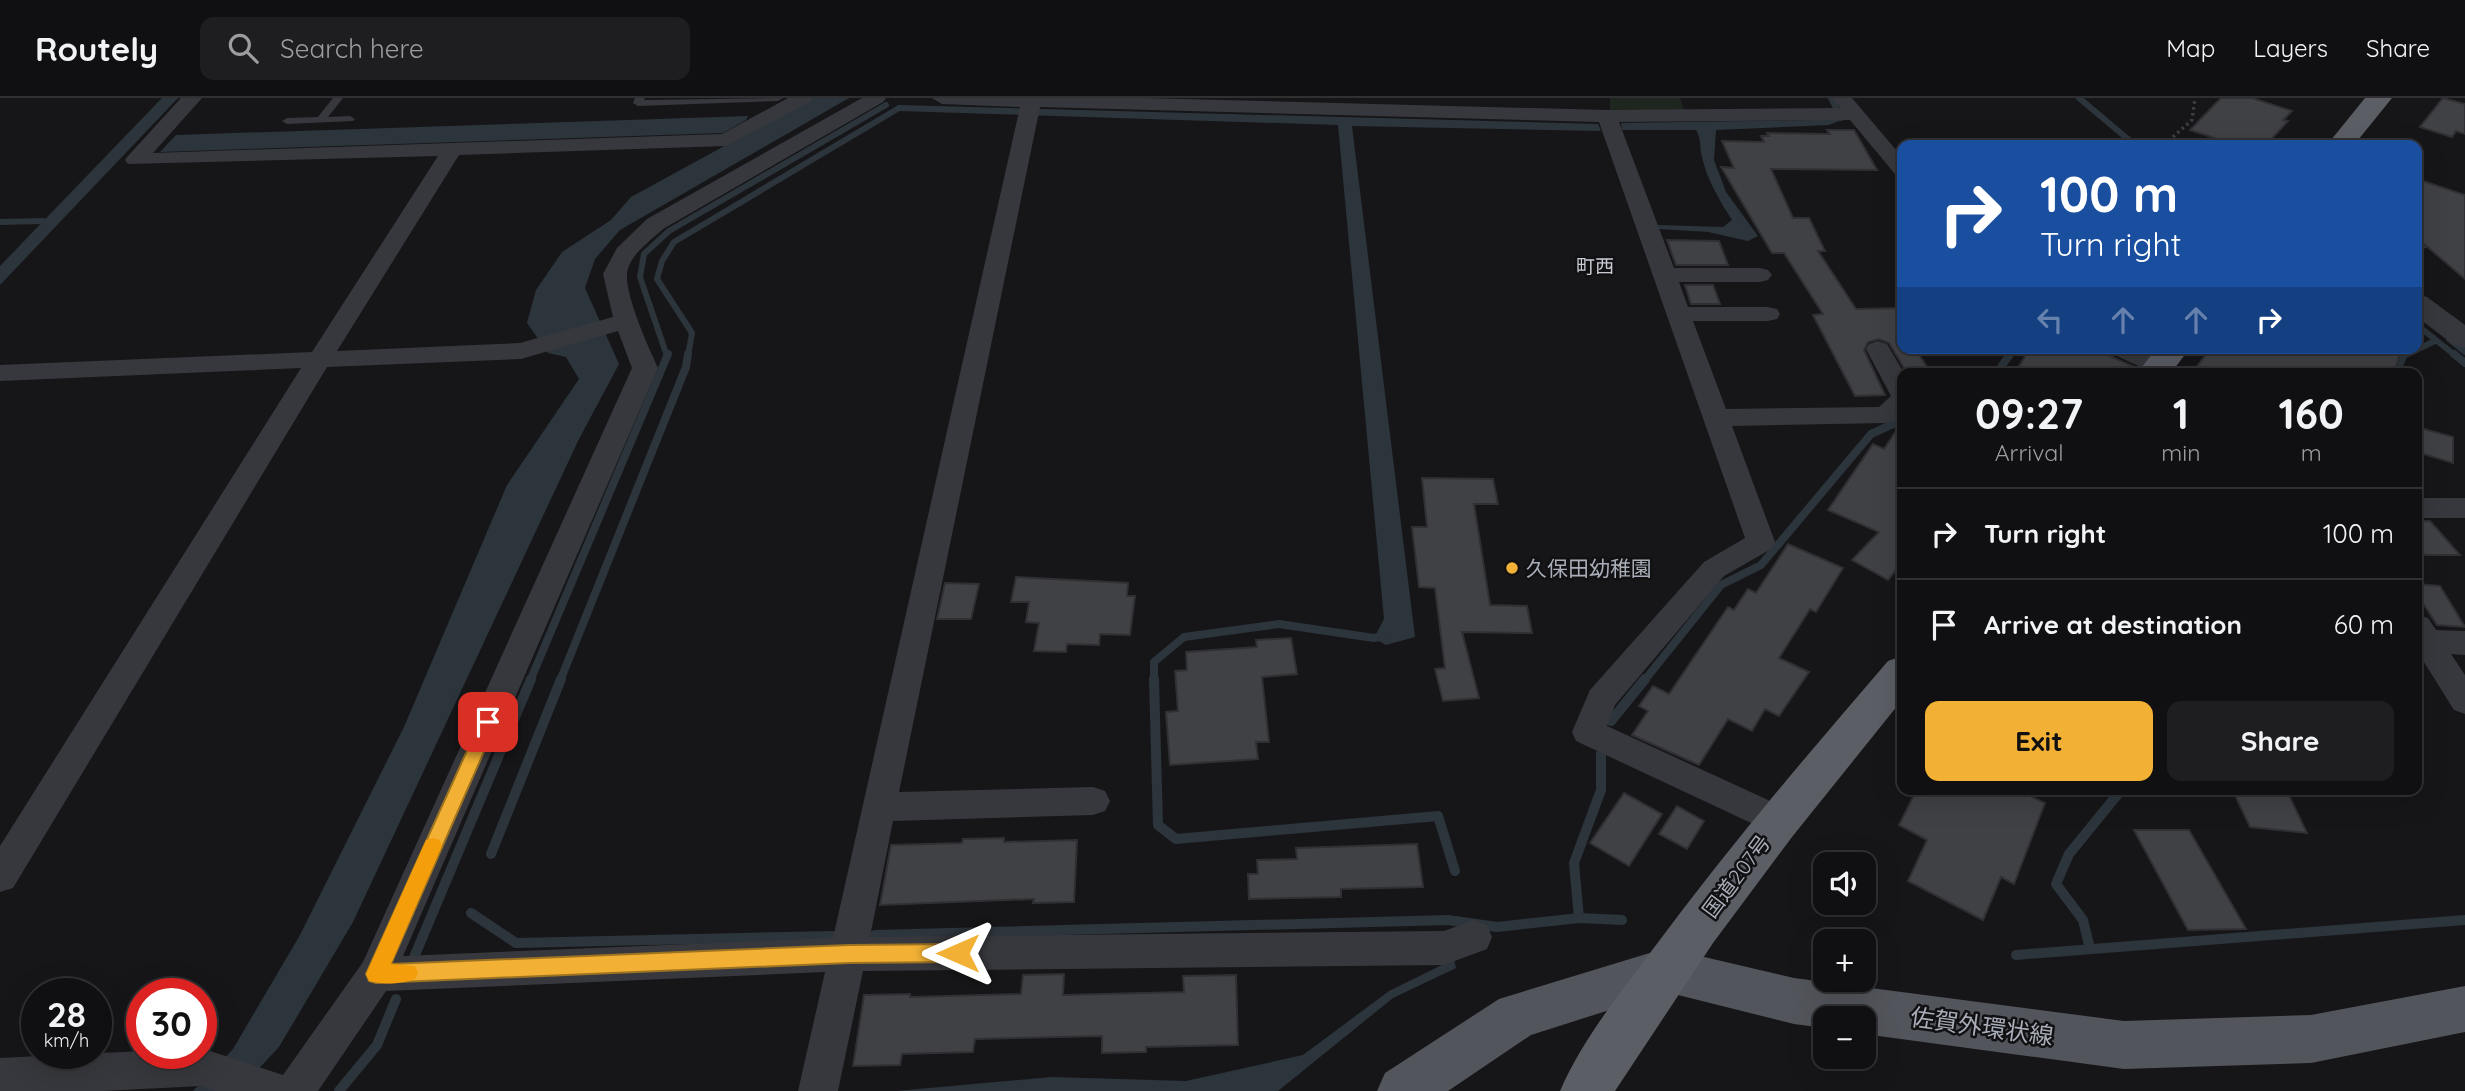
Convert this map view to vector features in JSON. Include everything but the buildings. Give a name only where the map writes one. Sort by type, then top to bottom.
[{"type":"highway","points":[[2344,140],[2379,98]]},
{"type":"highway","name":"国道207号","points":[[1586,1091],[1666,970],[1778,820],[1897,678]]},
{"type":"main road","name":"佐賀外環状線","points":[[1666,970],[1794,1001],[2124,1045],[2311,1039],[2465,1009]]},
{"type":"main road","points":[[1402,1091],[1517,1016],[1666,970]]},
{"type":"street","points":[[192,98],[135,160],[726,140],[803,98]]},
{"type":"street","points":[[0,1077],[201,1067],[276,1089],[376,974],[645,368],[626,321],[615,274],[625,253],[655,224],[876,98]]},
{"type":"street","points":[[942,98],[1030,107],[1372,104],[1610,124],[1843,108],[1897,165]]},
{"type":"street","points":[[818,1091],[1030,107]]},
{"type":"street","points":[[1610,124],[1714,418],[1761,541],[1714,569],[1601,699],[1588,732],[1778,820]]},
{"type":"street","points":[[0,877],[319,360],[453,149]]},
{"type":"street","points":[[1665,275],[1760,275]]},
{"type":"street","points":[[2422,307],[2465,339]]},
{"type":"street","points":[[1679,314],[1768,314]]},
{"type":"street","points":[[0,373],[521,351],[626,321]]},
{"type":"street","points":[[1878,349],[1897,384]]},
{"type":"street","points":[[2138,354],[2162,362]]},
{"type":"street","points":[[1714,418],[1885,415],[1897,405]]},
{"type":"street","points":[[2422,508],[2465,508]]},
{"type":"street","points":[[2422,633],[2465,643]]},
{"type":"street","points":[[2422,633],[2465,701]]},
{"type":"street","points":[[881,807],[1093,801]]},
{"type":"street","points":[[376,974],[849,954],[1444,948],[1474,937]]},
{"type":"lane","points":[[321,120],[338,98]]},
{"type":"lane","points":[[640,98],[638,103],[778,98]]},
{"type":"lane","points":[[287,121],[351,119]]},
{"type":"path","points":[[2170,140],[2192,120],[2194,98]]},
{"type":"shaded area","points":[[162,98],[178,98],[0,285],[0,266]]},
{"type":"shaded area","points":[[812,98],[849,98],[620,230],[595,259],[585,288],[619,364],[579,439],[353,922],[279,1047],[238,1091],[193,1091],[217,1069],[233,1049],[300,935],[404,727],[507,485],[579,379],[566,357],[548,353],[527,323],[536,290],[562,252],[611,220],[631,197]]},
{"type":"shaded area","points":[[1610,98],[1680,98],[1684,110],[1610,111]]},
{"type":"shaded area","points":[[899,105],[1598,124],[1601,131],[1352,126],[1415,637],[1386,645],[1374,638],[1384,619],[1338,125],[898,111]]},
{"type":"shaded area","points":[[748,116],[746,120],[723,133],[160,152],[176,135]]},
{"type":"shaded area","points":[[1838,117],[1844,119],[1829,125],[1716,130],[1714,160],[1726,192],[1758,236],[1748,241],[1708,232],[1659,229],[1658,225],[1723,227],[1732,220],[1707,174],[1696,130],[1622,130],[1621,123],[1815,120]]},
{"type":"shaded area","points":[[1454,959],[1456,968],[1393,998],[1278,1091],[896,1091],[1052,1077],[1186,1081],[1303,1055],[1389,991]]},
{"type":"waterway","points":[[1831,98],[1841,118]]},
{"type":"waterway","points":[[2079,98],[2129,140]]},
{"type":"waterway","points":[[667,356],[640,277],[644,254],[669,231],[886,105]]},
{"type":"waterway","points":[[688,356],[692,333],[657,279],[662,261],[674,242],[899,108]]},
{"type":"waterway","points":[[0,222],[43,221]]},
{"type":"waterway","points":[[2422,245],[2436,244]]},
{"type":"waterway","points":[[2422,329],[2456,356]]},
{"type":"waterway","points":[[2449,339],[2465,352]]},
{"type":"waterway","points":[[2422,347],[2435,341]]},
{"type":"waterway","points":[[530,681],[668,354]]},
{"type":"waterway","points":[[560,681],[686,367],[688,354]]},
{"type":"waterway","points":[[2403,356],[2407,354]]},
{"type":"waterway","points":[[2454,354],[2465,363]]},
{"type":"waterway","points":[[2000,368],[2010,355]]},
{"type":"waterway","points":[[2398,368],[2403,356]]},
{"type":"waterway","points":[[1644,681],[1721,585],[1761,565],[1871,434],[1897,422]]},
{"type":"waterway","points":[[1154,679],[1154,662],[1184,637],[1279,624],[1374,638],[1385,636]]},
{"type":"waterway","points":[[415,955],[531,679]]},
{"type":"waterway","points":[[491,854],[561,679]]},
{"type":"waterway","points":[[1154,679],[1158,825],[1176,839],[1438,816],[1455,871]]},
{"type":"waterway","points":[[1611,721],[1645,679]]},
{"type":"waterway","points":[[1579,918],[1574,863],[1601,790],[1601,754]]},
{"type":"waterway","points":[[2090,949],[2083,920],[2056,884],[2069,854],[2117,795]]},
{"type":"waterway","points":[[471,913],[516,943],[832,936]]},
{"type":"waterway","points":[[875,935],[1448,920],[1497,927],[1579,918]]},
{"type":"waterway","points":[[1579,918],[1622,920]]},
{"type":"waterway","points":[[2016,955],[2465,920]]},
{"type":"waterway","points":[[339,1091],[377,1045],[396,999]]},
{"type":"slow traffic","points":[[408,973],[376,974],[433,846]]},
{"type":"place","name":"久保田幼稚園","points":[[1512,568]]},
{"type":"district","name":"町西","points":[[1595,266]]},
{"type":"route","points":[[488,722],[376,974],[849,954],[958,953]]}]
